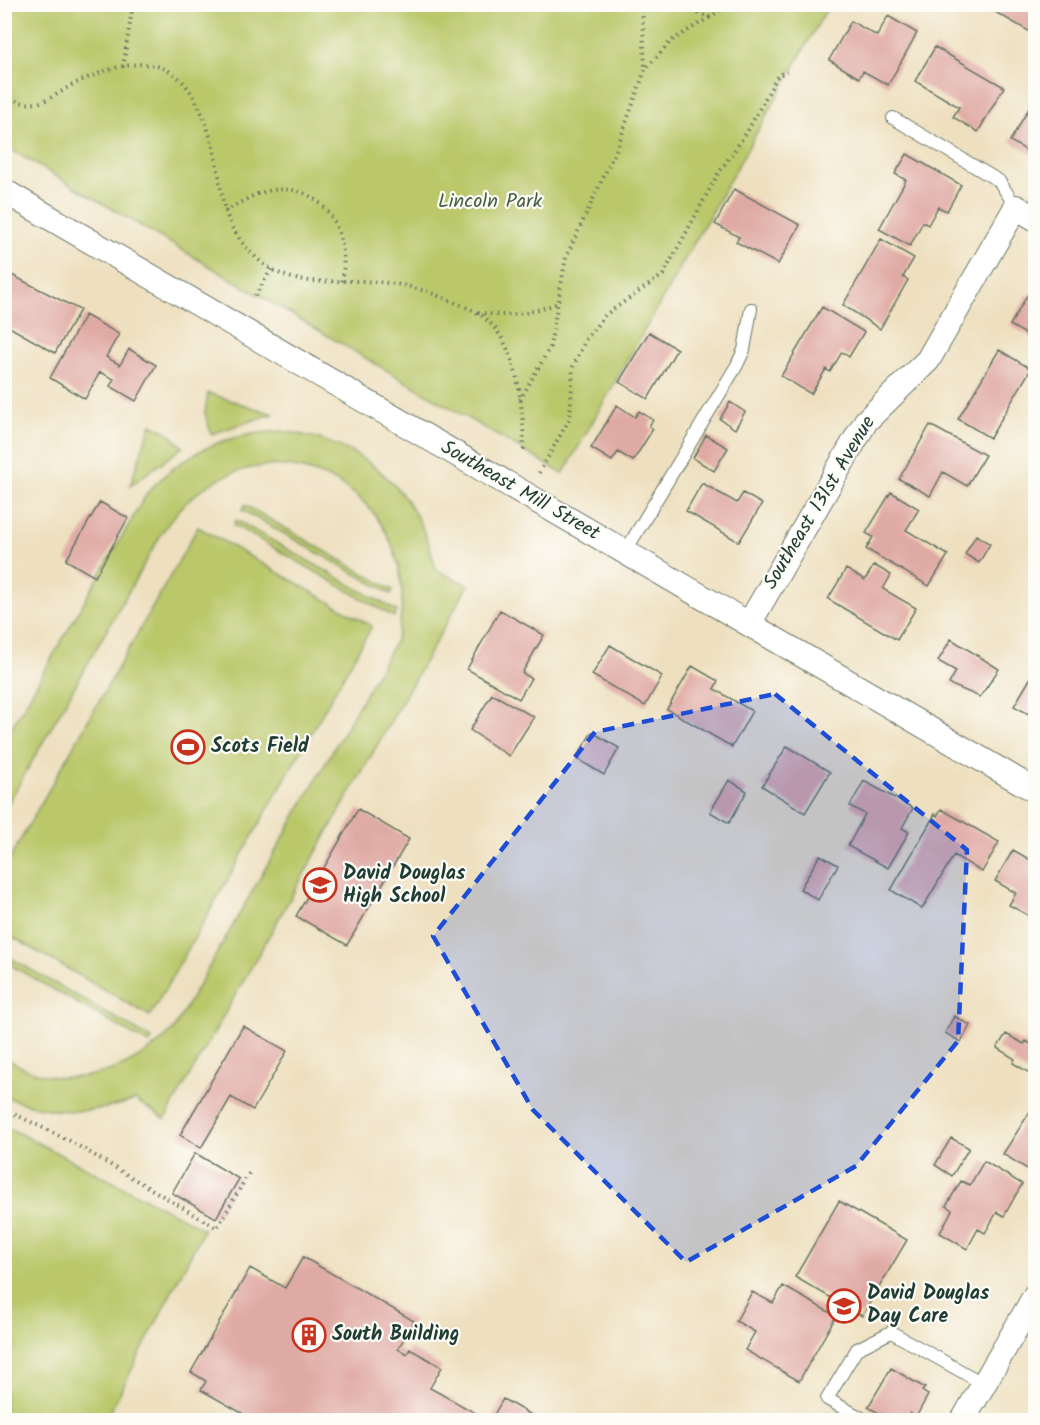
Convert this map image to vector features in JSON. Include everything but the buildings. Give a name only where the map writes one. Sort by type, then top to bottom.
[{"type":"street","name":"Southeast Mill Street","points":[[4,190],[1035,791]]},
{"type":"street","name":"Southeast 131st Avenue","points":[[749,624],[866,421],[928,360],[1026,213]]},
{"type":"street","points":[[963,1420],[1035,1294]]},
{"type":"lane","points":[[893,118],[999,181],[1026,213]]},
{"type":"lane","points":[[625,552],[737,365],[744,350],[752,309]]},
{"type":"lane","points":[[865,1420],[827,1399],[857,1348],[891,1332],[984,1384]]},
{"type":"path","points":[[123,67],[132,4]]},
{"type":"path","points":[[642,4],[645,70]]},
{"type":"path","points":[[669,4],[710,16]]},
{"type":"path","points":[[519,400],[550,347],[566,257],[617,148],[645,70],[671,41],[730,4]]},
{"type":"path","points":[[4,98],[36,103],[80,82],[123,67],[161,67],[173,74],[189,90],[197,104],[215,155],[225,211],[234,231],[248,248],[272,268],[301,281],[408,284],[482,316],[505,344],[517,383],[524,454]]},
{"type":"path","points":[[526,495],[570,418],[573,368],[586,339],[606,315],[663,275],[778,75],[787,72]]},
{"type":"path","points":[[225,211],[265,191],[292,191],[310,198],[330,214],[338,225],[345,255],[342,282]]},
{"type":"path","points":[[255,296],[272,268]]},
{"type":"path","points":[[473,311],[500,317],[526,314],[559,303]]},
{"type":"path","points":[[4,1108],[70,1141],[217,1228],[249,1173]]},
{"type":"highlighted area","points":[[775,694],[967,850],[958,1041],[856,1166],[686,1262],[533,1110],[433,936],[595,732]]},
{"type":"green space","name":"Lincoln Park","points":[[5,4],[829,5],[563,474],[5,146]]},
{"type":"green space","points":[[208,393],[273,414],[211,434],[205,413]]},
{"type":"green space","points":[[151,424],[169,433],[183,447],[130,486]]},
{"type":"green space","points":[[282,431],[338,446],[362,458],[383,474],[401,493],[416,515],[428,541],[436,570],[468,585],[165,1119],[135,1100],[102,1108],[70,1111],[37,1107],[5,1096],[5,1057],[26,1069],[48,1076],[93,1075],[115,1069],[136,1059],[173,1030],[396,640],[401,585],[389,539],[363,502],[328,478],[286,466],[242,470],[200,491],[163,531],[5,809],[5,739],[147,493],[176,466],[207,447],[242,436]]},
{"type":"green space","points":[[245,505],[393,590],[391,594],[242,510]]},
{"type":"green space","points":[[236,520],[397,611],[394,617],[234,525]]},
{"type":"green space","name":"Scots Field","points":[[198,527],[372,626],[150,1016],[5,933],[5,867]]},
{"type":"green space","points":[[5,955],[152,1039],[149,1044],[5,962]]},
{"type":"green space","points":[[5,1126],[204,1229],[106,1420],[5,1420]]},
{"type":"place","name":"Scots Field","points":[[188,747]]},
{"type":"place","name":"David Douglas High School","points":[[320,885]]},
{"type":"place","name":"David Douglas Day Care","points":[[844,1306]]},
{"type":"place","name":"South Building","points":[[309,1335]]}]
